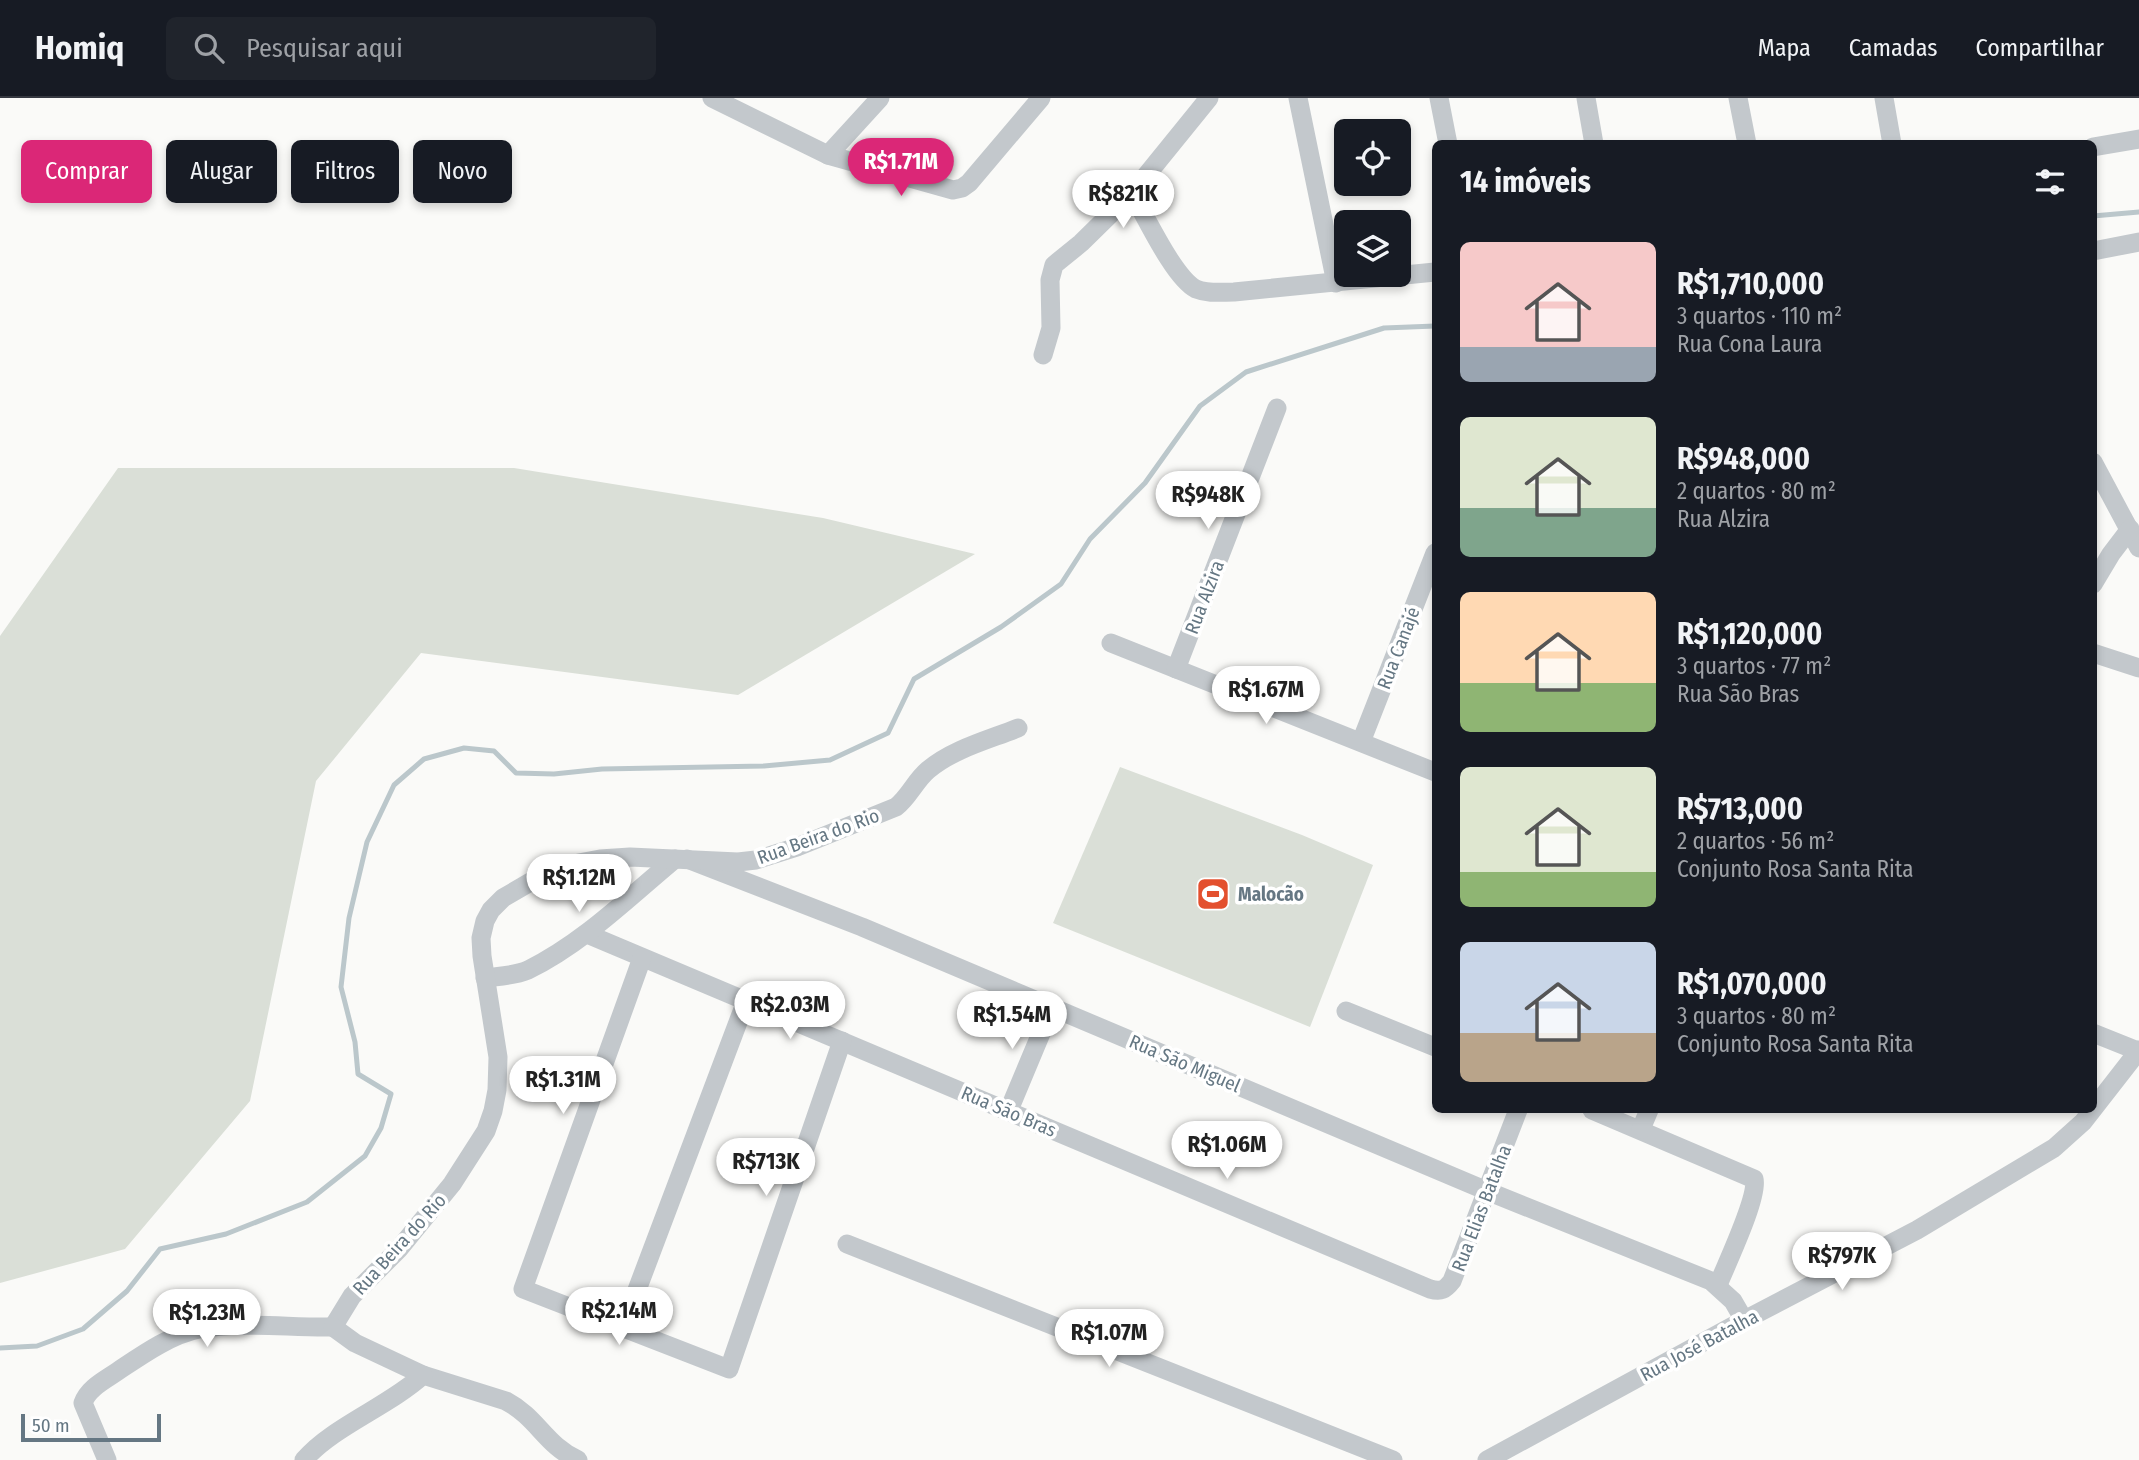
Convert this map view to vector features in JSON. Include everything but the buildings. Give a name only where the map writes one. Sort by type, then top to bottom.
[{"type":"street","points":[[712,98],[828,155],[946,190],[962,188],[969,183],[1041,98]]},
{"type":"street","points":[[828,155],[880,98]]},
{"type":"street","points":[[1043,355],[1051,328],[1050,280],[1054,265],[1081,243],[1132,193],[1209,98]]},
{"type":"street","points":[[1298,98],[1334,273]]},
{"type":"street","points":[[1439,98],[1447,140]]},
{"type":"street","points":[[1586,98],[1593,140]]},
{"type":"street","points":[[1738,98],[1746,140]]},
{"type":"street","points":[[1884,98],[1891,140]]},
{"type":"street","points":[[2097,146],[2139,139]]},
{"type":"street","points":[[1132,193],[1176,270],[1186,283],[1198,290],[1211,293],[1234,292],[1334,283]]},
{"type":"street","points":[[2097,250],[2139,242]]},
{"type":"street","points":[[1411,275],[1432,272]]},
{"type":"street","name":"Rua Alzira","points":[[1176,669],[1277,408]]},
{"type":"street","points":[[2097,469],[2139,548]]},
{"type":"street","points":[[2097,577],[2130,530]]},
{"type":"street","name":"Rua Canajé","points":[[1361,742],[1432,561]]},
{"type":"street","points":[[1111,643],[1432,771]]},
{"type":"street","points":[[2097,654],[2139,668]]},
{"type":"street","name":"Rua Beira do Rio","points":[[333,1328],[352,1296],[399,1248],[452,1184],[486,1132],[497,1090],[498,1057],[481,938],[491,910],[503,898],[539,877],[568,866],[610,858],[738,862],[756,860],[860,823],[895,807],[904,801],[925,773],[936,764],[1018,728]]},
{"type":"street","points":[[485,978],[528,970],[587,934],[681,859]]},
{"type":"street","name":"Rua São Miguel","points":[[681,859],[862,927],[1487,1191],[1718,1285],[1733,1301],[1744,1320]]},
{"type":"street","name":"Rua São Bras","points":[[587,934],[1430,1289]]},
{"type":"street","points":[[642,958],[523,1289],[729,1369],[842,1041]]},
{"type":"street","points":[[623,1326],[746,1001]]},
{"type":"street","points":[[1009,1110],[1052,1007]]},
{"type":"street","points":[[1346,1011],[1432,1046]]},
{"type":"street","points":[[2097,1035],[2138,1051]]},
{"type":"street","name":"Rua José Batalha","points":[[2097,1104],[2138,1051]]},
{"type":"street","name":"Rua Elias Batalha","points":[[1430,1289],[1440,1291],[1452,1281],[1517,1113]]},
{"type":"street","points":[[1600,1113],[1754,1178],[1756,1184],[1750,1204],[1718,1285]]},
{"type":"street","points":[[1641,1129],[1648,1113]]},
{"type":"street","name":"Rua José Batalha","points":[[1487,1460],[1744,1320],[1917,1230],[2054,1148],[2090,1113]]},
{"type":"street","points":[[847,1244],[1392,1460]]},
{"type":"street","points":[[107,1460],[83,1403],[92,1389],[138,1358],[185,1334],[220,1327],[333,1328],[355,1343],[423,1375],[516,1406],[553,1446],[578,1460]]},
{"type":"street","points":[[304,1460],[326,1441],[399,1395],[423,1375]]},
{"type":"shaded area","points":[[118,468],[514,468],[823,518],[975,554],[738,695],[421,653],[316,781],[250,1101],[125,1249],[0,1283],[0,636]]},
{"type":"shaded area","name":"Malocão","points":[[1120,767],[1302,835],[1373,865],[1310,1027],[1053,923]]},
{"type":"waterway","points":[[2097,216],[2139,212]]},
{"type":"waterway","points":[[0,1348],[37,1346],[83,1329],[127,1291],[160,1249],[226,1234],[307,1202],[365,1156],[381,1128],[391,1094],[358,1074],[355,1042],[341,987],[349,918],[367,842],[394,785],[424,759],[464,748],[494,751],[516,773],[554,774],[602,769],[764,766],[830,760],[888,733],[914,679],[1001,627],[1061,584],[1090,539],[1145,483],[1200,406],[1246,372],[1384,328],[1432,326]]},
{"type":"place","name":"Malocão","points":[[1213,894]]}]
